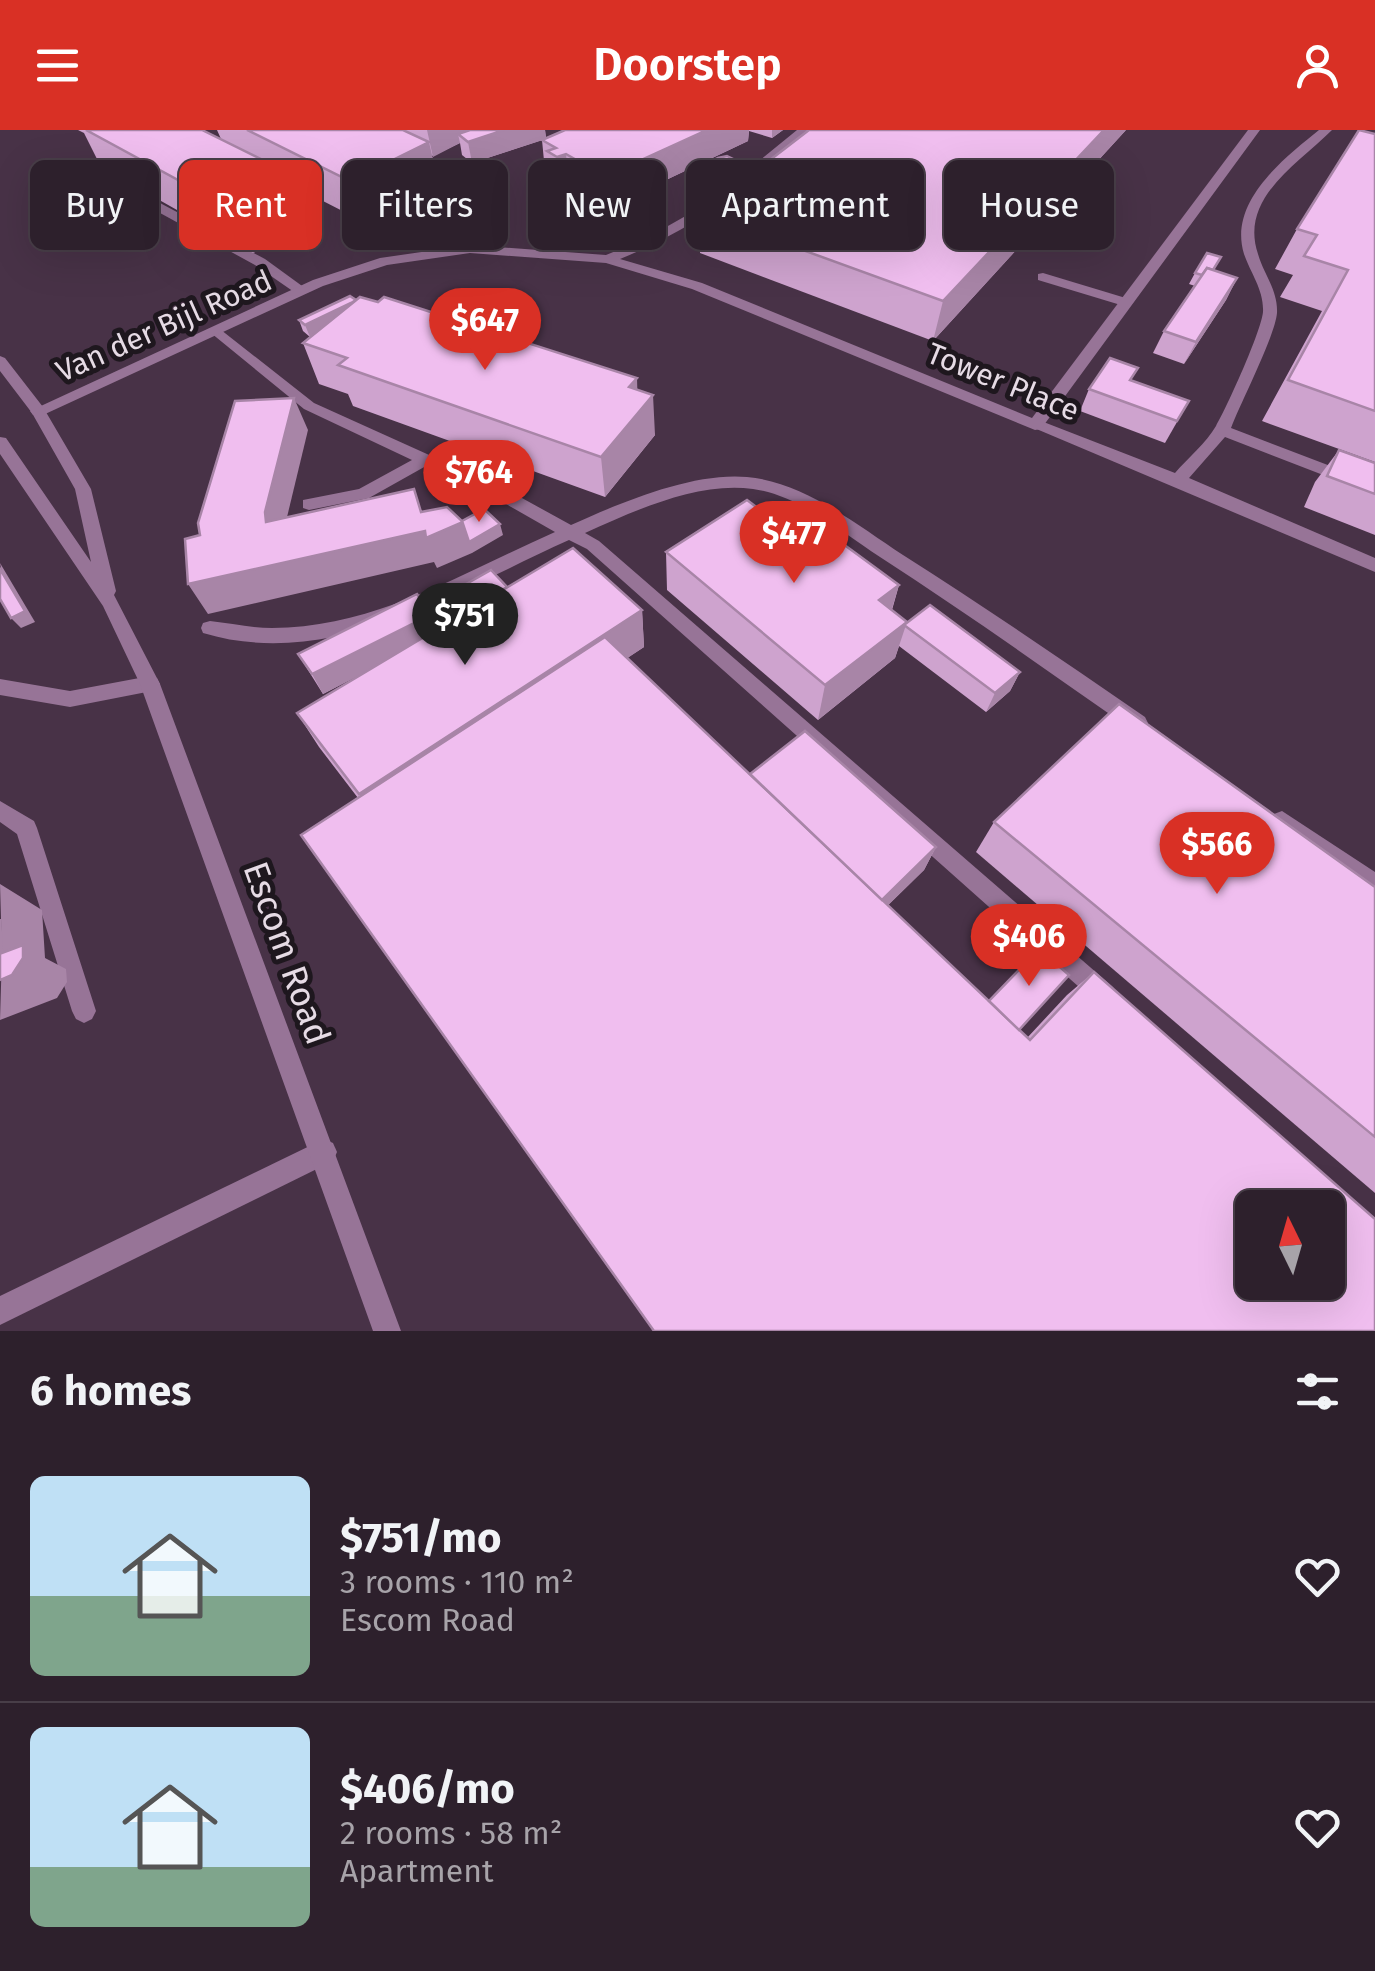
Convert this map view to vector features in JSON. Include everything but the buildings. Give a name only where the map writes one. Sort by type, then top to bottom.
[{"type":"street","name":"Van der Bijl Road","points":[[38,410],[346,272],[430,252],[509,250],[606,259],[650,242],[709,208],[804,130]]},
{"type":"street","points":[[1035,425],[1254,130]]},
{"type":"street","points":[[1178,480],[1222,430],[1269,319],[1272,300],[1247,244],[1247,222],[1269,184],[1326,130]]},
{"type":"street","points":[[159,207],[260,262],[302,291]]},
{"type":"street","name":"Tower Place","points":[[606,259],[697,286],[1178,480],[1375,566]]},
{"type":"street","points":[[1043,277],[1124,302]]},
{"type":"street","points":[[216,330],[309,406],[427,459],[571,530],[593,545],[1122,1010]]},
{"type":"street","name":"Escom Road","points":[[0,361],[38,410],[84,489],[110,603]]},
{"type":"street","points":[[1222,430],[1375,489]]},
{"type":"street","name":"Escom Road","points":[[0,442],[110,603],[150,684],[386,1330]]},
{"type":"street","points":[[309,504],[363,494],[427,459]]},
{"type":"street","points":[[210,628],[274,637],[337,628],[460,586],[571,530],[646,501],[696,488],[757,484],[786,492],[911,568],[1151,732]]},
{"type":"street","points":[[576,560],[593,545]]},
{"type":"street","points":[[0,687],[70,699],[150,684]]},
{"type":"street","points":[[1263,808],[1375,884]]},
{"type":"street","points":[[0,810],[26,828],[84,1011]]},
{"type":"street","points":[[0,1311],[324,1152]]},
{"type":"shaded area","points":[[0,130],[1375,130],[1375,1331],[0,1331]]}]
